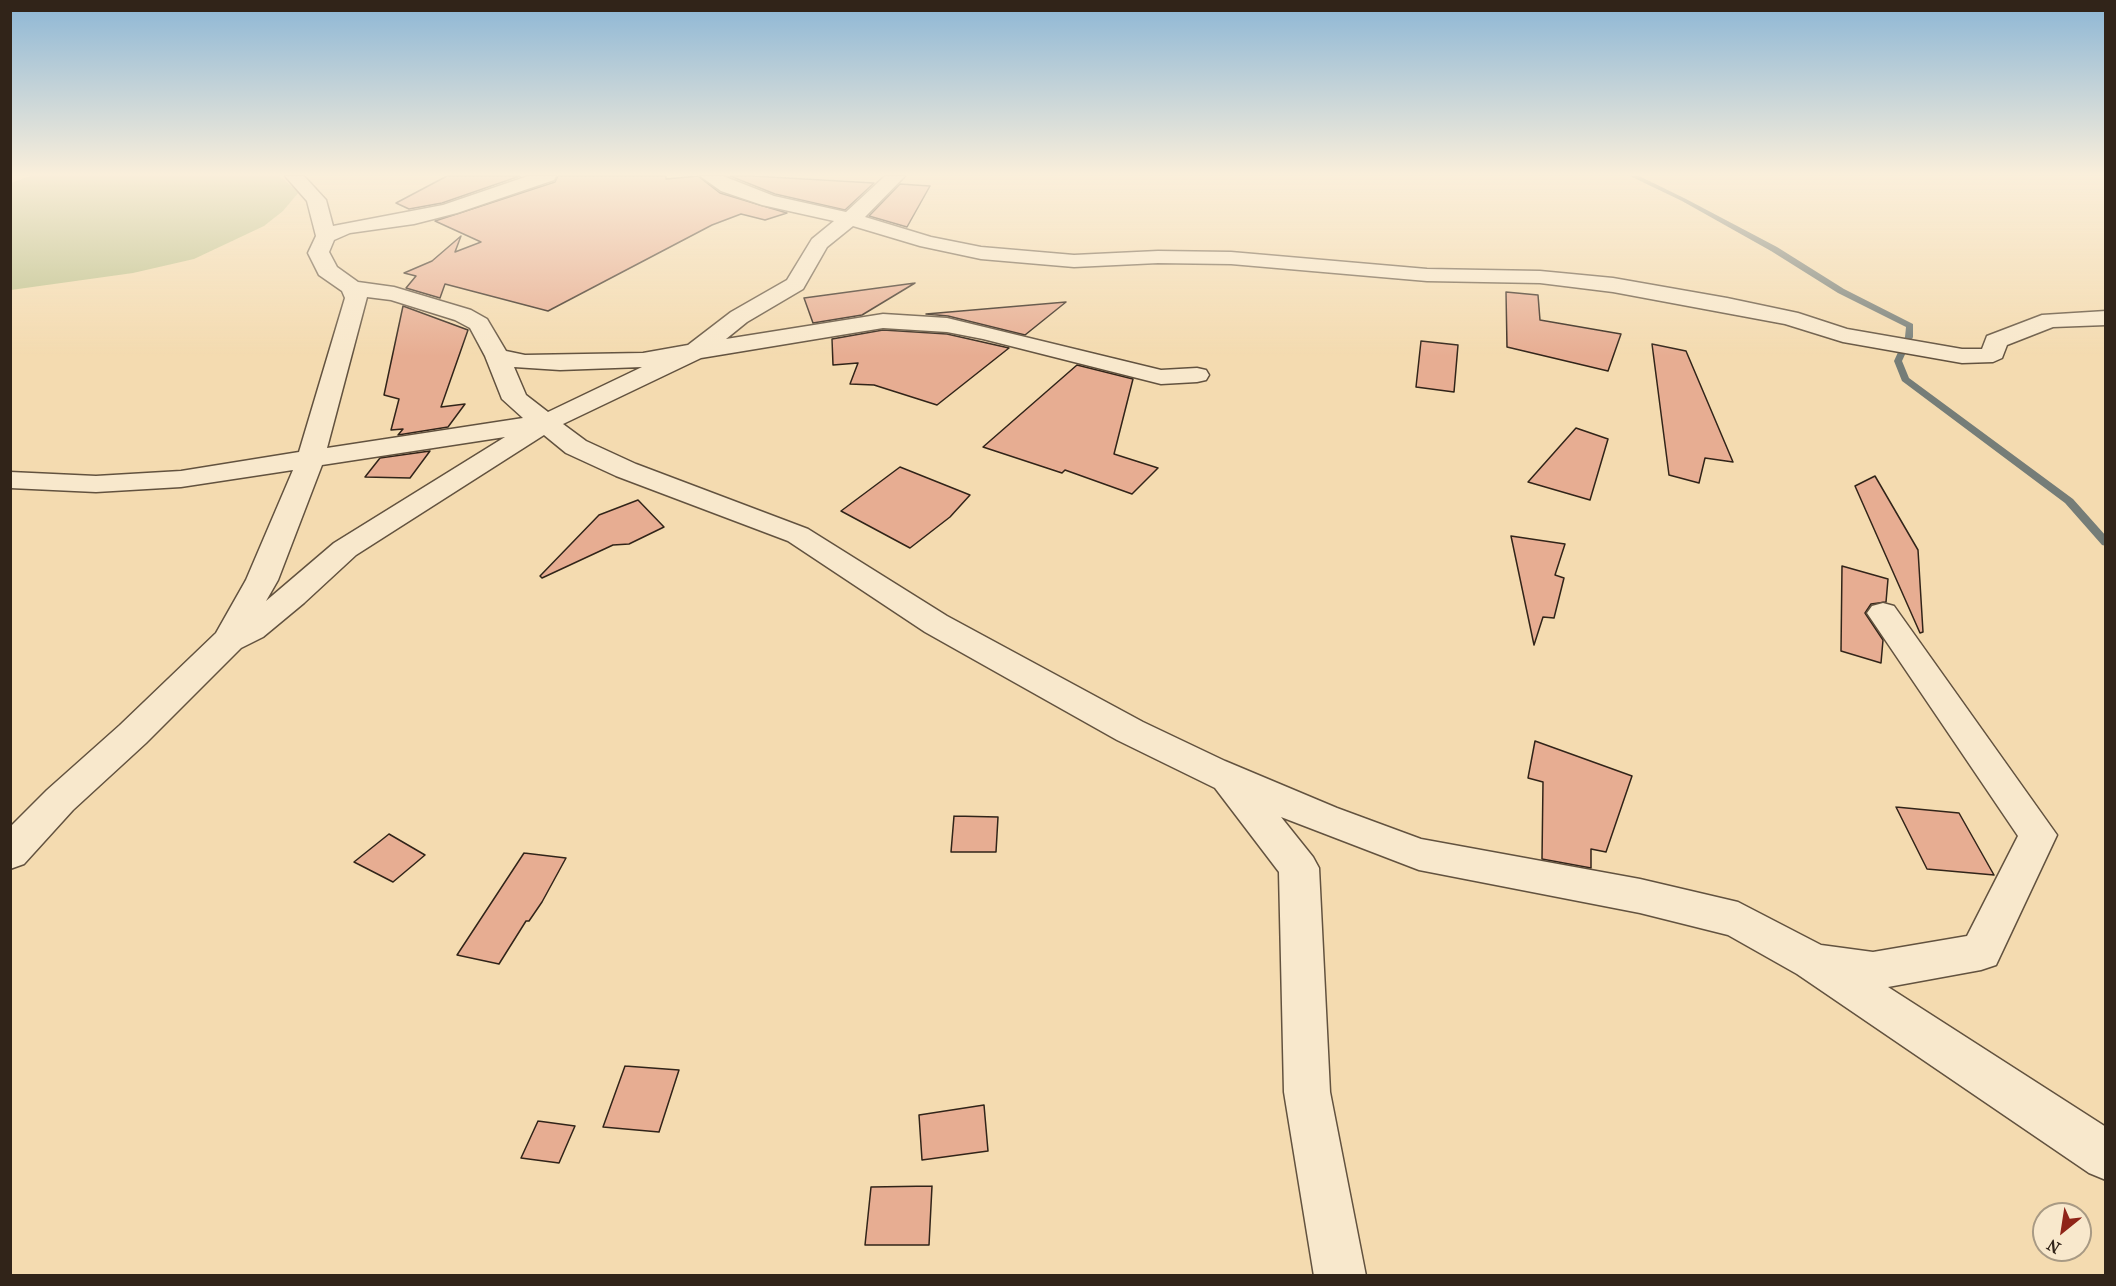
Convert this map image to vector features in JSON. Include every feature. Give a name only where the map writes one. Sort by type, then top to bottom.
[{"type":"street","points":[[326,236],[318,253],[325,261],[327,270],[352,288],[394,294],[463,315],[479,324],[497,356],[515,399],[576,447],[626,470],[798,535],[936,624],[1130,731],[1323,819],[1419,854],[1640,896],[1738,920],[1812,961],[2106,1156]]},
{"type":"street","points":[[229,640],[251,629],[293,596],[345,549],[545,423],[700,349],[739,317],[795,284],[819,243],[828,236]]},
{"type":"street","points":[[907,236],[927,242],[1031,258],[1074,261],[1158,257],[1231,258],[1427,275],[1540,277],[1613,285],[1790,318],[1843,335],[1962,356],[1984,357],[1994,353],[1995,341],[2050,320],[2106,318]]},
{"type":"street","points":[[10,853],[60,800],[134,734],[229,640],[266,570],[310,461],[354,309],[356,298],[352,288]]},
{"type":"street","points":[[497,356],[525,362],[560,363],[643,360],[883,321],[913,322],[984,332],[1161,377],[1197,375]]},
{"type":"street","points":[[10,480],[96,484],[171,479],[310,461],[545,423]]},
{"type":"street","points":[[1812,961],[1873,971],[1981,951],[2038,835],[1883,613]]},
{"type":"street","points":[[1227,777],[1299,868],[1307,1092],[1340,1275]]},
{"type":"green space","points":[[11,236],[243,236],[194,259],[133,273],[11,290]]},
{"type":"building","points":[[461,236],[455,252],[481,242],[468,236],[691,236],[548,311],[445,284],[440,298],[406,288],[416,276],[404,273],[432,261]]},
{"type":"building","points":[[915,283],[862,315],[813,323],[804,298]]},
{"type":"building","points":[[1506,292],[1538,295],[1540,320],[1621,334],[1608,371],[1507,347]]},
{"type":"building","points":[[1066,302],[1025,335],[948,316],[926,314]]},
{"type":"building","points":[[403,306],[468,330],[441,407],[465,404],[448,427],[398,435],[403,429],[391,430],[399,399],[384,395]]},
{"type":"building","points":[[883,330],[947,334],[1009,348],[937,405],[874,385],[850,384],[858,363],[833,365],[832,339]]},
{"type":"building","points":[[1421,341],[1458,345],[1454,392],[1416,387]]},
{"type":"building","points":[[1652,344],[1686,351],[1733,462],[1705,458],[1699,483],[1669,475]]},
{"type":"building","points":[[1077,365],[1133,379],[1114,454],[1158,468],[1132,494],[1065,470],[1062,473],[983,447]]},
{"type":"building","points":[[1576,428],[1608,439],[1590,500],[1528,482]]},
{"type":"building","points":[[430,451],[410,478],[365,477],[380,458]]},
{"type":"building","points":[[900,467],[970,495],[950,517],[910,548],[841,511]]},
{"type":"building","points":[[1875,476],[1918,550],[1923,632],[1920,633],[1855,486]]},
{"type":"building","points":[[638,500],[664,527],[629,544],[613,545],[542,578],[540,576],[599,515]]},
{"type":"building","points":[[1511,536],[1565,544],[1555,575],[1564,578],[1554,618],[1543,617],[1534,645]]},
{"type":"building","points":[[1842,566],[1888,579],[1886,602],[1871,604],[1865,613],[1883,640],[1881,663],[1841,651]]},
{"type":"building","points":[[1535,741],[1632,776],[1606,852],[1591,849],[1591,868],[1542,859],[1543,782],[1528,778]]},
{"type":"building","points":[[1896,807],[1959,813],[1994,875],[1927,869]]},
{"type":"building","points":[[954,816],[998,817],[996,852],[951,852]]},
{"type":"building","points":[[389,834],[425,855],[393,882],[354,862]]},
{"type":"building","points":[[524,853],[566,858],[542,902],[529,921],[526,921],[499,964],[457,955]]},
{"type":"building","points":[[625,1066],[679,1070],[659,1132],[603,1127]]},
{"type":"building","points":[[984,1105],[988,1151],[922,1160],[919,1115]]},
{"type":"building","points":[[538,1121],[575,1126],[559,1163],[521,1158]]},
{"type":"building","points":[[932,1186],[929,1245],[865,1245],[871,1187]]},
{"type":"waterway","points":[[1750,236],[1841,291],[1910,326],[1909,337],[1898,361],[1905,379],[2069,501],[2106,543]]}]
